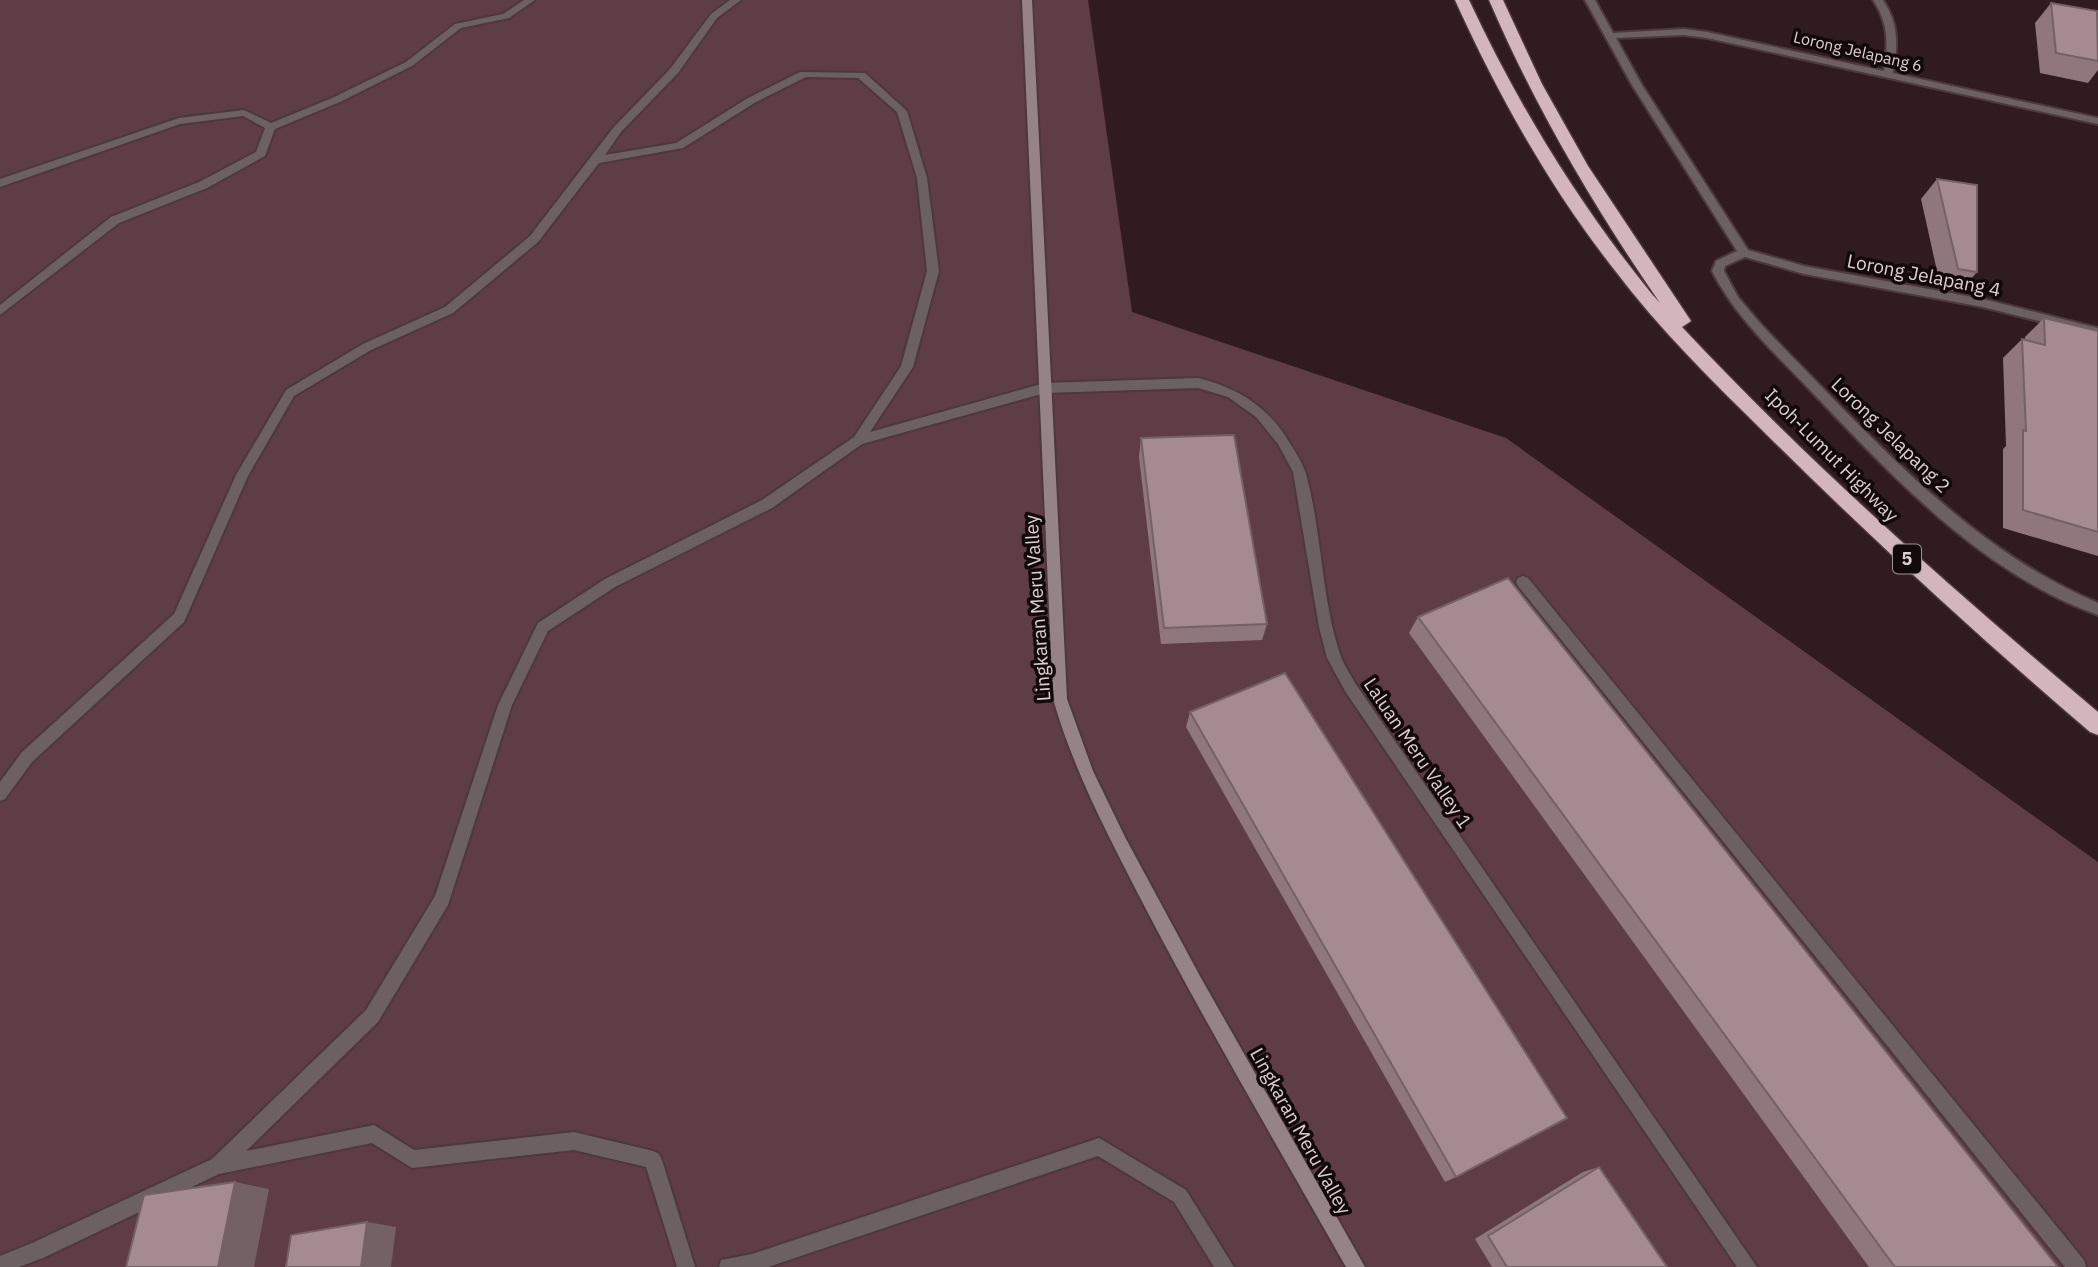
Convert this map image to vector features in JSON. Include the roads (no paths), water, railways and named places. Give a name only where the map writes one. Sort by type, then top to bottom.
[{"type":"highway","name":"Ipoh-Lumut Highway","points":[[1462,0],[1498,75],[1591,226],[1645,297],[1876,532],[1979,625],[2098,725]]},
{"type":"highway","name":"Ipoh-Lumut Highway","points":[[1496,0],[1563,138],[1622,233],[1726,382]]},
{"type":"street","points":[[0,311],[115,220],[203,185],[261,153],[271,127],[336,100],[410,64],[458,26],[506,16],[530,0]]},
{"type":"street","points":[[0,794],[27,757],[179,618],[242,475],[290,393],[367,347],[449,310],[534,239],[617,130],[674,71],[714,16],[736,0]]},
{"type":"street","name":"Lingkaran Meru Valley","points":[[1027,0],[1056,660],[1060,699],[1083,769],[1169,937],[1356,1267]]},
{"type":"street","points":[[1590,0],[1608,36],[1744,253]]},
{"type":"street","points":[[1878,0],[1891,22],[1894,36],[1888,74]]},
{"type":"street","name":"Lorong Jelapang 6","points":[[1608,36],[1661,32],[1696,34],[2098,121]]},
{"type":"street","points":[[218,1165],[372,1016],[442,900],[505,705],[543,627],[610,583],[767,505],[858,440],[907,368],[933,271],[922,178],[902,111],[861,75],[804,74],[752,100],[679,146],[596,160]]},
{"type":"street","points":[[0,183],[179,121],[244,113],[271,127]]},
{"type":"street","name":"Lorong Jelapang 4","points":[[1744,253],[1804,270],[1983,303],[2098,332]]},
{"type":"street","name":"Lorong Jelapang 2","points":[[1744,253],[1720,264],[1717,271],[1723,282],[1751,320],[1872,447],[1936,507],[1993,551],[2045,586],[2098,609]]},
{"type":"street","name":"Laluan Meru Valley 1","points":[[858,440],[1045,388],[1198,383],[1220,386],[1242,399],[1275,427],[1289,448],[1299,472],[1326,627],[1334,658],[1350,687],[1748,1267]]},
{"type":"street","points":[[1523,582],[2077,1267]]},
{"type":"street","points":[[0,1265],[36,1251],[218,1165],[374,1134],[412,1159],[574,1141],[653,1160],[686,1267]]},
{"type":"street","points":[[728,1267],[752,1263],[1099,1147],[1180,1196],[1225,1267]]}]
